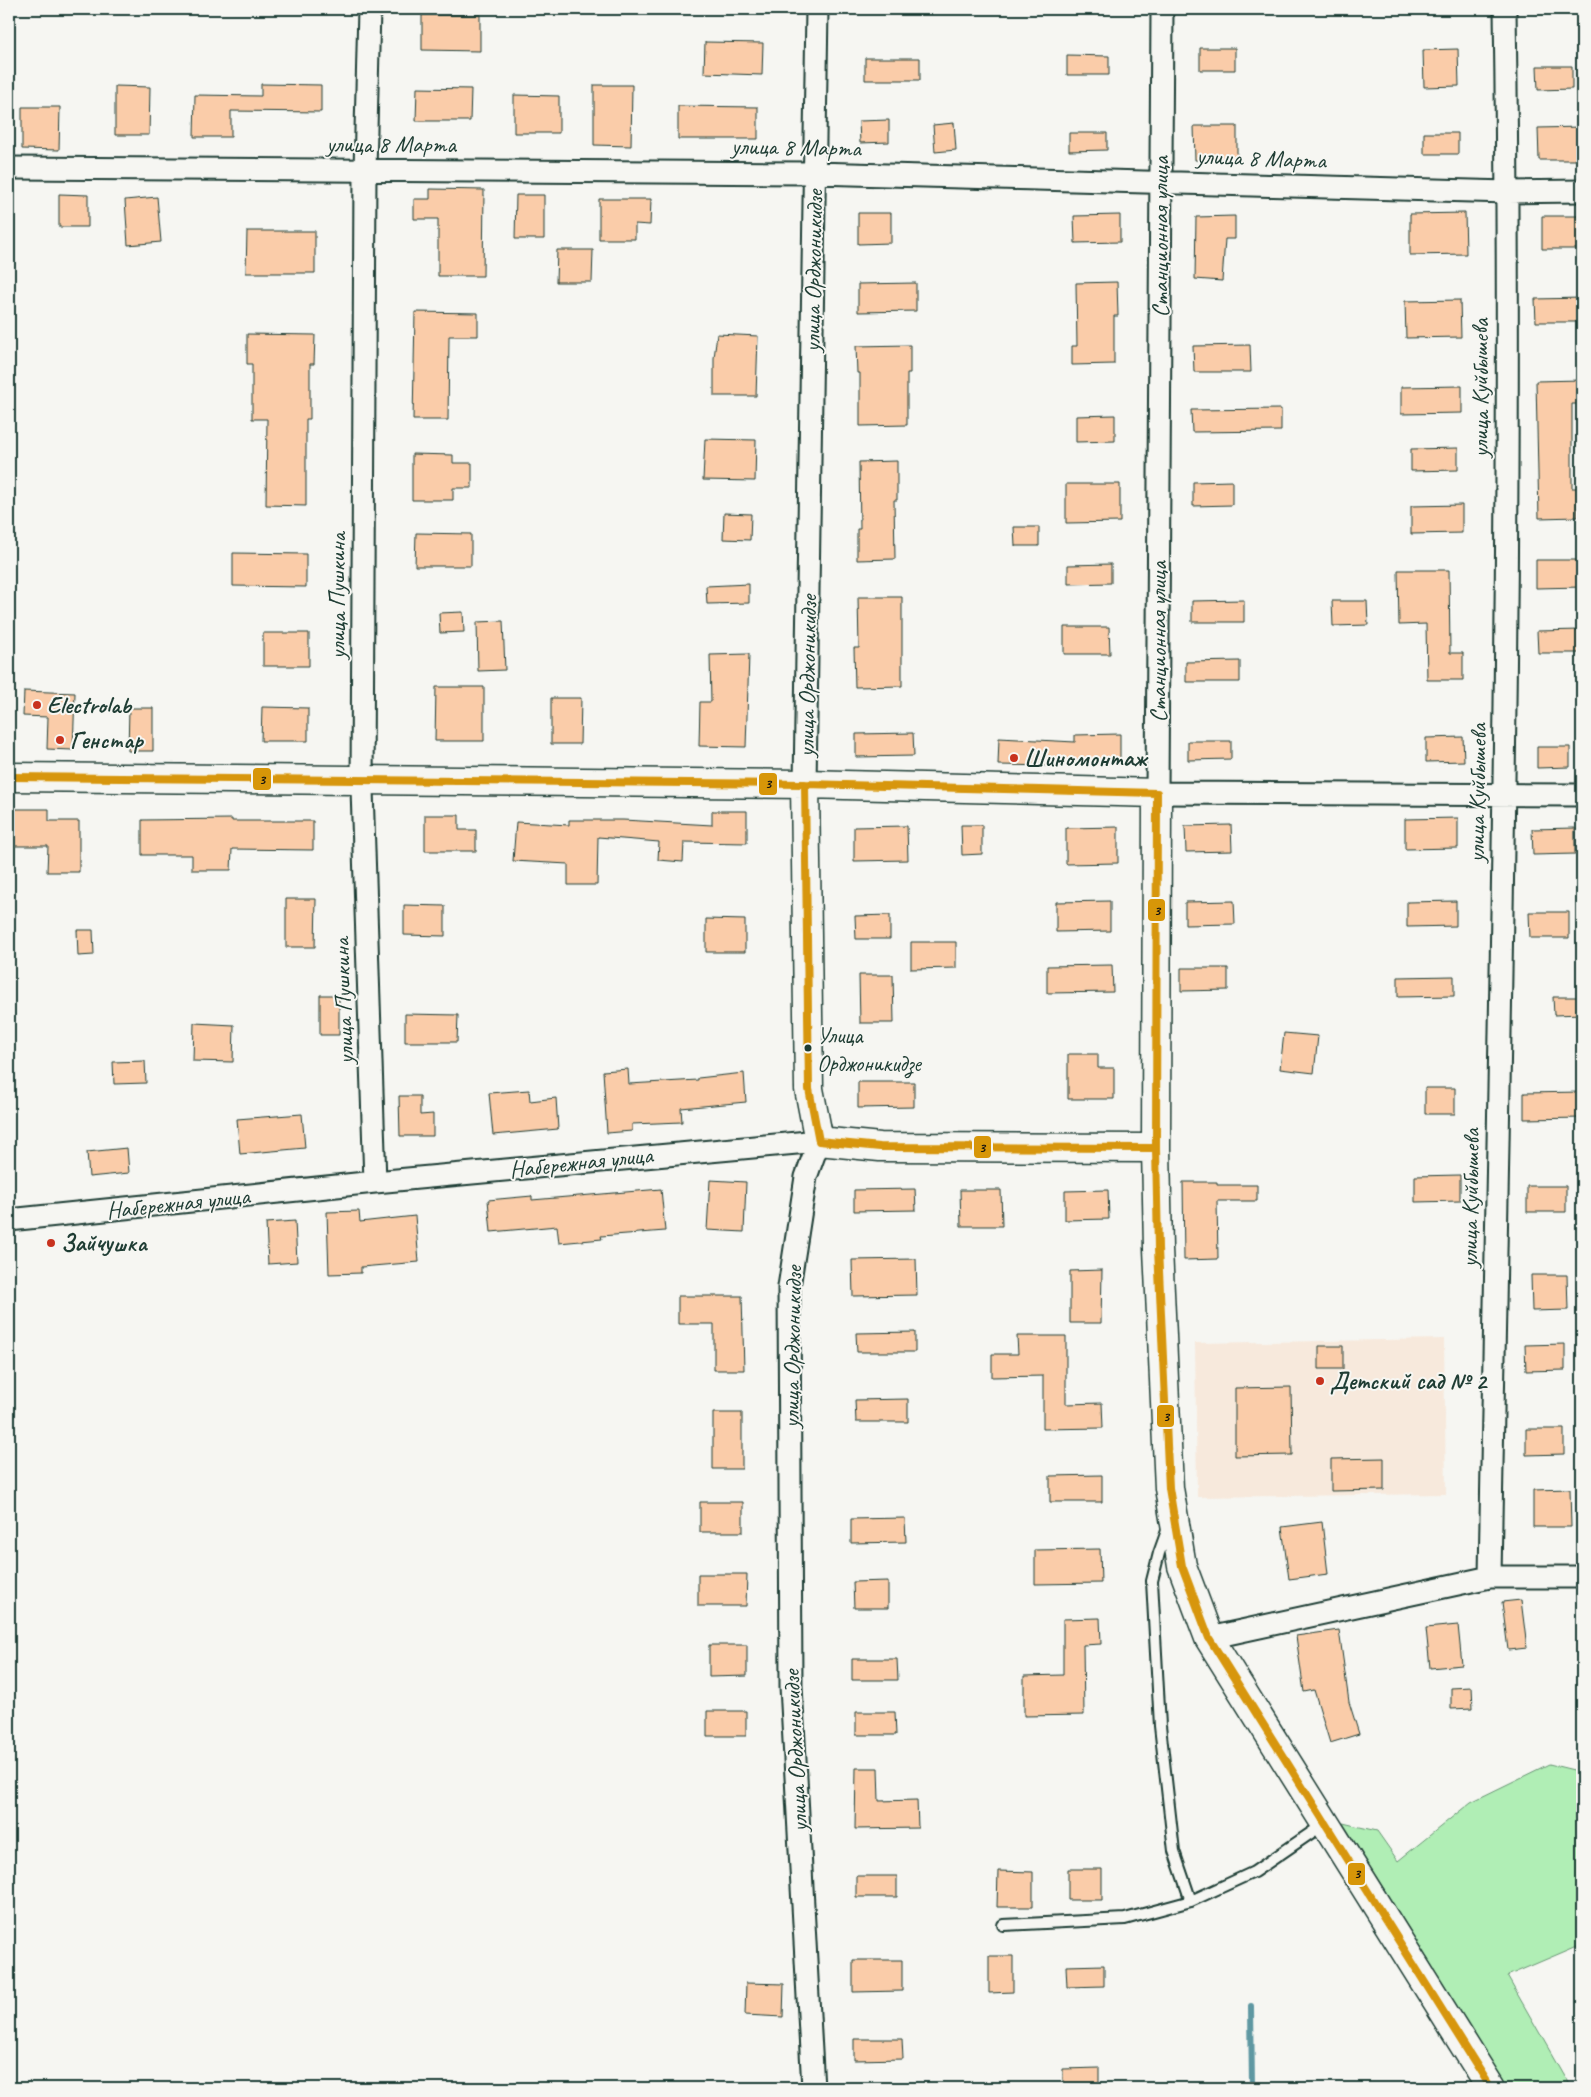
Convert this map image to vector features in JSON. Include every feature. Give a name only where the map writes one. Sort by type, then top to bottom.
[{"type":"main road","points":[[9,777],[805,784],[1157,793]]},
{"type":"main road","name":"улица Орджоникидзе","points":[[805,784],[809,1089],[819,1141]]},
{"type":"main road","name":"Станционная улица","points":[[1157,793],[1156,1148],[1158,1249],[1169,1488],[1182,1566],[1209,1638],[1492,2088]]},
{"type":"main road","name":"Набережная улица","points":[[819,1141],[880,1147],[1156,1148]]},
{"type":"street","name":"улица Пушкина","points":[[369,9],[365,170],[362,780],[375,1182]]},
{"type":"street","name":"улица Орджоникидзе","points":[[805,784],[817,9]]},
{"type":"street","name":"Станционная улица","points":[[1157,793],[1162,9]]},
{"type":"street","name":"улица Куйбышева","points":[[1490,1578],[1504,794],[1508,192],[1505,9]]},
{"type":"street","name":"улица 8 Марта","points":[[9,168],[815,173],[1508,192],[1582,191]]},
{"type":"street","points":[[1157,793],[1582,795]]},
{"type":"street","name":"улица Орджоникидзе","points":[[813,2088],[791,1686],[789,1287],[806,1177],[819,1141]]},
{"type":"street","name":"Набережная улица","points":[[9,1220],[375,1182],[819,1141]]},
{"type":"street","points":[[1209,1638],[1490,1578],[1582,1577]]},
{"type":"lane","points":[[1174,1515],[1159,1553],[1152,1581],[1160,1726],[1174,1851],[1190,1901]]},
{"type":"lane","points":[[1002,1926],[1125,1920],[1190,1901],[1254,1872],[1325,1824]]},
{"type":"shaded area","name":"Детский сад № 2","points":[[1444,1339],[1446,1494],[1197,1497],[1195,1343]]},
{"type":"green space","points":[[1549,1764],[1582,1772],[1582,1944],[1507,1976],[1571,2088],[1508,2088],[1343,1823],[1377,1831],[1398,1861],[1471,1802]]},
{"type":"building","points":[[422,15],[480,15],[480,51],[422,50]]},
{"type":"building","points":[[705,42],[763,43],[762,75],[704,73]]},
{"type":"building","points":[[1200,48],[1235,48],[1235,70],[1200,70]]},
{"type":"building","points":[[1458,49],[1459,86],[1424,87],[1423,50]]},
{"type":"building","points":[[1067,55],[1109,56],[1109,75],[1067,75]]},
{"type":"building","points":[[865,58],[920,58],[920,80],[865,80]]},
{"type":"building","points":[[1537,66],[1572,66],[1572,89],[1538,90]]},
{"type":"building","points":[[261,84],[321,85],[321,112],[231,111],[231,137],[194,137],[195,95],[261,96]]},
{"type":"building","points":[[594,85],[632,85],[631,146],[594,145]]},
{"type":"building","points":[[115,86],[150,87],[149,135],[115,135]]},
{"type":"building","points":[[417,88],[471,89],[470,121],[416,121]]},
{"type":"building","points":[[514,95],[559,96],[559,133],[514,133]]},
{"type":"building","points":[[678,106],[758,107],[758,139],[678,139]]},
{"type":"building","points":[[22,107],[60,107],[59,150],[22,149]]},
{"type":"building","points":[[889,120],[889,142],[860,143],[859,121]]},
{"type":"building","points":[[954,123],[956,150],[935,152],[933,125]]},
{"type":"building","points":[[1194,126],[1237,126],[1237,160],[1195,160]]},
{"type":"building","points":[[1582,127],[1582,160],[1539,160],[1538,128]]},
{"type":"building","points":[[1069,133],[1107,133],[1107,150],[1069,151]]},
{"type":"building","points":[[1424,133],[1458,133],[1458,154],[1424,154]]},
{"type":"building","points":[[430,189],[484,190],[483,276],[438,276],[438,219],[414,219],[414,199],[430,199]]},
{"type":"building","points":[[59,194],[88,195],[88,227],[59,227]]},
{"type":"building","points":[[516,195],[544,195],[544,239],[515,239]]},
{"type":"building","points":[[157,197],[161,242],[128,245],[125,200]]},
{"type":"building","points":[[599,199],[651,199],[650,225],[635,224],[635,239],[599,239]]},
{"type":"building","points":[[858,213],[891,213],[891,243],[858,244]]},
{"type":"building","points":[[1465,213],[1466,254],[1410,255],[1410,214]]},
{"type":"building","points":[[1120,215],[1120,242],[1075,243],[1074,216]]},
{"type":"building","points":[[1235,216],[1235,239],[1225,239],[1222,281],[1195,279],[1196,217]]},
{"type":"building","points":[[1542,216],[1582,216],[1582,249],[1542,249]]},
{"type":"building","points":[[247,231],[315,231],[315,273],[246,273]]},
{"type":"building","points":[[557,250],[593,250],[592,282],[556,282]]},
{"type":"building","points":[[1117,282],[1118,316],[1114,316],[1114,364],[1072,365],[1072,346],[1077,346],[1076,283]]},
{"type":"building","points":[[916,283],[916,311],[858,312],[858,284]]},
{"type":"building","points":[[1582,298],[1582,322],[1536,322],[1535,299]]},
{"type":"building","points":[[1460,300],[1461,337],[1406,338],[1405,301]]},
{"type":"building","points":[[415,312],[478,313],[478,336],[449,336],[448,420],[413,420]]},
{"type":"building","points":[[247,334],[315,335],[314,364],[310,364],[310,419],[306,419],[306,506],[266,505],[267,419],[252,419],[252,364],[247,364]]},
{"type":"building","points":[[717,334],[758,336],[756,396],[714,396],[714,358]]},
{"type":"building","points":[[910,345],[910,373],[907,373],[907,425],[860,426],[860,373],[857,373],[856,346]]},
{"type":"building","points":[[1250,345],[1251,372],[1194,372],[1193,346]]},
{"type":"building","points":[[1582,380],[1582,404],[1572,404],[1572,488],[1577,488],[1578,517],[1539,518],[1536,381]]},
{"type":"building","points":[[1462,386],[1462,413],[1401,414],[1401,387]]},
{"type":"building","points":[[1281,409],[1281,431],[1192,432],[1191,410]]},
{"type":"building","points":[[1115,415],[1115,441],[1076,442],[1076,416]]},
{"type":"building","points":[[705,439],[756,440],[755,481],[703,480]]},
{"type":"building","points":[[1458,448],[1458,470],[1411,471],[1411,449]]},
{"type":"building","points":[[412,454],[453,455],[453,463],[472,463],[472,488],[453,488],[453,500],[412,500]]},
{"type":"building","points":[[897,461],[897,500],[894,500],[895,559],[857,560],[857,529],[860,529],[859,462]]},
{"type":"building","points":[[1232,481],[1232,505],[1193,506],[1193,482]]},
{"type":"building","points":[[1066,484],[1120,484],[1120,522],[1066,523]]},
{"type":"building","points":[[1462,505],[1462,533],[1411,534],[1411,506]]},
{"type":"building","points":[[724,513],[751,514],[750,540],[723,539]]},
{"type":"building","points":[[1014,527],[1039,527],[1039,546],[1015,546]]},
{"type":"building","points":[[416,533],[471,534],[471,566],[415,566]]},
{"type":"building","points":[[233,553],[306,554],[306,587],[233,586]]},
{"type":"building","points":[[1536,560],[1582,560],[1582,587],[1536,588]]},
{"type":"building","points":[[1111,564],[1111,583],[1068,584],[1068,565]]},
{"type":"building","points":[[1398,570],[1449,570],[1450,653],[1463,653],[1463,680],[1427,680],[1426,624],[1399,625]]},
{"type":"building","points":[[749,584],[749,603],[707,604],[706,586]]},
{"type":"building","points":[[858,597],[902,597],[902,686],[855,687],[854,648],[859,648]]},
{"type":"building","points":[[1244,600],[1244,622],[1192,622],[1192,601]]},
{"type":"building","points":[[1332,601],[1367,601],[1368,625],[1333,626]]},
{"type":"building","points":[[463,612],[464,632],[440,633],[439,613]]},
{"type":"building","points":[[503,621],[505,670],[478,671],[477,622]]},
{"type":"building","points":[[1064,627],[1109,627],[1110,654],[1064,654]]},
{"type":"building","points":[[1581,630],[1581,653],[1538,653],[1537,631]]},
{"type":"building","points":[[263,633],[309,633],[309,666],[263,666]]},
{"type":"building","points":[[749,654],[746,747],[699,746],[700,702],[711,702],[710,655]]},
{"type":"building","points":[[1240,661],[1240,682],[1186,682],[1186,662]]},
{"type":"building","points":[[436,687],[484,687],[484,741],[435,741]]},
{"type":"building","points":[[24,691],[75,693],[73,750],[47,749],[48,717],[23,716]]},
{"type":"building","points":[[551,698],[581,698],[580,744],[551,744]]},
{"type":"building","points":[[262,707],[308,708],[308,741],[261,741]]},
{"type":"building","points":[[129,708],[153,708],[153,751],[128,751]]},
{"type":"building","points":[[913,733],[914,756],[856,757],[856,734]]},
{"type":"building","points":[[1120,734],[1120,760],[1055,761],[1055,766],[998,765],[999,738],[1075,742],[1075,735]]},
{"type":"building","points":[[1463,737],[1464,761],[1426,762],[1426,738]]},
{"type":"building","points":[[1188,741],[1231,741],[1231,759],[1188,760]]},
{"type":"building","points":[[1537,747],[1570,747],[1570,767],[1537,768]]},
{"type":"building","points":[[9,809],[49,809],[49,821],[79,821],[79,872],[47,872],[48,846],[9,846]]},
{"type":"building","points":[[712,811],[747,811],[747,843],[684,842],[683,862],[658,860],[659,842],[598,837],[597,885],[568,885],[568,864],[513,861],[516,822],[569,825],[569,820],[623,820],[712,825]]},
{"type":"building","points":[[425,815],[459,815],[459,830],[476,830],[476,851],[425,851]]},
{"type":"building","points":[[1458,818],[1458,848],[1405,849],[1405,819]]},
{"type":"building","points":[[232,819],[232,821],[313,821],[313,850],[232,849],[231,870],[192,870],[192,855],[142,855],[142,820]]},
{"type":"building","points":[[961,825],[982,825],[982,854],[962,855]]},
{"type":"building","points":[[1231,825],[1232,851],[1186,852],[1185,826]]},
{"type":"building","points":[[907,826],[908,860],[854,861],[854,827]]},
{"type":"building","points":[[1118,827],[1118,863],[1066,864],[1066,828]]},
{"type":"building","points":[[1575,828],[1575,854],[1533,855],[1532,829]]},
{"type":"building","points":[[286,899],[316,899],[315,947],[286,947]]},
{"type":"building","points":[[1110,901],[1110,931],[1056,932],[1056,902]]},
{"type":"building","points":[[1234,901],[1235,924],[1185,925],[1185,902]]},
{"type":"building","points":[[1456,901],[1456,926],[1407,927],[1407,902]]},
{"type":"building","points":[[404,905],[445,906],[445,936],[404,935]]},
{"type":"building","points":[[1529,912],[1569,912],[1569,938],[1530,938]]},
{"type":"building","points":[[890,915],[890,939],[856,939],[855,916]]},
{"type":"building","points":[[706,919],[745,920],[745,952],[706,952]]},
{"type":"building","points":[[77,930],[93,930],[94,955],[78,956]]},
{"type":"building","points":[[911,942],[956,942],[956,968],[911,969]]},
{"type":"building","points":[[1112,965],[1113,992],[1047,993],[1047,966]]},
{"type":"building","points":[[1181,968],[1228,968],[1228,990],[1181,991]]},
{"type":"building","points":[[859,975],[893,975],[894,1023],[860,1023]]},
{"type":"building","points":[[1454,976],[1454,996],[1398,997],[1398,977]]},
{"type":"building","points":[[320,995],[339,995],[339,1035],[320,1035]]},
{"type":"building","points":[[1553,997],[1582,997],[1582,1014],[1554,1015]]},
{"type":"building","points":[[405,1014],[458,1015],[457,1042],[405,1042]]},
{"type":"building","points":[[194,1023],[234,1025],[233,1062],[193,1061]]},
{"type":"building","points":[[1284,1033],[1318,1036],[1314,1073],[1280,1069]]},
{"type":"building","points":[[1068,1054],[1098,1054],[1098,1068],[1114,1068],[1114,1099],[1068,1099]]},
{"type":"building","points":[[145,1061],[146,1083],[114,1084],[113,1062]]},
{"type":"building","points":[[628,1069],[629,1084],[698,1080],[698,1078],[744,1073],[746,1102],[681,1108],[682,1122],[632,1124],[632,1131],[607,1133],[603,1071]]},
{"type":"building","points":[[858,1082],[914,1082],[914,1107],[858,1108]]},
{"type":"building","points":[[1425,1088],[1455,1088],[1455,1114],[1425,1114]]},
{"type":"building","points":[[529,1090],[530,1101],[556,1098],[558,1129],[493,1135],[489,1093]]},
{"type":"building","points":[[1582,1092],[1582,1118],[1524,1119],[1524,1093]]},
{"type":"building","points":[[399,1096],[420,1096],[420,1115],[433,1114],[433,1136],[400,1136]]},
{"type":"building","points":[[302,1114],[305,1148],[240,1154],[237,1119]]},
{"type":"building","points":[[127,1148],[129,1173],[89,1177],[87,1152]]},
{"type":"building","points":[[1460,1175],[1460,1201],[1415,1202],[1415,1176]]},
{"type":"building","points":[[710,1180],[746,1182],[744,1232],[707,1230]]},
{"type":"building","points":[[1183,1182],[1217,1182],[1217,1185],[1257,1185],[1257,1201],[1217,1201],[1218,1259],[1184,1260]]},
{"type":"building","points":[[1527,1186],[1566,1186],[1566,1212],[1527,1212]]},
{"type":"building","points":[[661,1189],[665,1231],[601,1236],[602,1239],[559,1243],[557,1226],[491,1232],[488,1200],[532,1196],[532,1200]]},
{"type":"building","points":[[915,1189],[916,1210],[854,1211],[854,1190]]},
{"type":"building","points":[[960,1190],[1001,1190],[1002,1226],[961,1226]]},
{"type":"building","points":[[1108,1190],[1109,1219],[1065,1220],[1065,1191]]},
{"type":"building","points":[[359,1211],[360,1222],[415,1216],[419,1262],[361,1267],[361,1273],[329,1274],[327,1212]]},
{"type":"building","points":[[295,1221],[297,1262],[268,1264],[266,1223]]},
{"type":"building","points":[[916,1259],[917,1295],[853,1296],[852,1260]]},
{"type":"building","points":[[1102,1270],[1101,1323],[1070,1323],[1070,1271]]},
{"type":"building","points":[[1531,1275],[1567,1275],[1568,1310],[1532,1311]]},
{"type":"building","points":[[678,1296],[742,1296],[744,1370],[714,1370],[714,1324],[678,1324]]},
{"type":"building","points":[[915,1332],[915,1352],[857,1352],[856,1333]]},
{"type":"building","points":[[1017,1336],[1066,1336],[1066,1404],[1102,1403],[1103,1428],[1043,1429],[1043,1376],[992,1377],[992,1354],[1018,1354]]},
{"type":"building","points":[[1565,1344],[1565,1370],[1526,1371],[1525,1345]]},
{"type":"building","points":[[1319,1346],[1343,1346],[1343,1369],[1319,1369]]},
{"type":"building","points":[[1291,1387],[1292,1455],[1235,1456],[1235,1388]]},
{"type":"building","points":[[908,1399],[908,1422],[856,1422],[855,1400]]},
{"type":"building","points":[[713,1413],[742,1413],[742,1469],[713,1469]]},
{"type":"building","points":[[1526,1429],[1564,1429],[1564,1454],[1526,1455]]},
{"type":"building","points":[[1384,1458],[1384,1490],[1331,1491],[1331,1459]]},
{"type":"building","points":[[1102,1475],[1102,1502],[1050,1502],[1050,1476]]},
{"type":"building","points":[[1570,1489],[1571,1527],[1533,1527],[1533,1490]]},
{"type":"building","points":[[700,1502],[743,1502],[743,1532],[700,1532]]},
{"type":"building","points":[[905,1518],[906,1542],[851,1543],[851,1519]]},
{"type":"building","points":[[1322,1522],[1328,1574],[1289,1579],[1282,1527]]},
{"type":"building","points":[[1100,1549],[1101,1583],[1035,1584],[1035,1550]]},
{"type":"building","points":[[698,1574],[747,1574],[746,1606],[698,1606]]},
{"type":"building","points":[[888,1581],[888,1608],[854,1608],[853,1582]]},
{"type":"building","points":[[1521,1600],[1527,1648],[1508,1650],[1502,1602]]},
{"type":"building","points":[[1100,1618],[1101,1644],[1083,1645],[1084,1715],[1024,1716],[1024,1676],[1063,1675],[1063,1619]]},
{"type":"building","points":[[1458,1625],[1462,1665],[1430,1668],[1426,1628]]},
{"type":"building","points":[[1339,1630],[1349,1702],[1359,1734],[1330,1743],[1314,1690],[1304,1692],[1296,1636]]},
{"type":"building","points":[[709,1645],[747,1645],[747,1676],[709,1677]]},
{"type":"building","points":[[852,1659],[897,1659],[898,1680],[852,1680]]},
{"type":"building","points":[[1472,1687],[1473,1708],[1451,1709],[1451,1688]]},
{"type":"building","points":[[707,1711],[746,1711],[746,1736],[707,1736]]},
{"type":"building","points":[[856,1712],[895,1712],[896,1735],[856,1735]]},
{"type":"building","points":[[856,1768],[878,1768],[879,1801],[917,1800],[918,1828],[855,1829]]},
{"type":"building","points":[[1068,1869],[1102,1869],[1102,1900],[1068,1900]]},
{"type":"building","points":[[998,1871],[1033,1872],[1033,1907],[997,1907]]},
{"type":"building","points":[[856,1876],[897,1876],[897,1897],[856,1897]]},
{"type":"building","points":[[989,1956],[1013,1956],[1013,1992],[989,1993]]},
{"type":"building","points":[[853,1960],[902,1960],[902,1991],[853,1992]]},
{"type":"building","points":[[1104,1965],[1104,1986],[1067,1987],[1066,1966]]},
{"type":"building","points":[[746,1983],[784,1984],[783,2017],[745,2015]]},
{"type":"building","points":[[854,2039],[902,2039],[903,2059],[854,2060]]},
{"type":"building","points":[[1099,2068],[1099,2088],[1063,2088],[1063,2069]]},
{"type":"waterway","points":[[1251,2006],[1252,2088]]},
{"type":"transit line","name":"3","points":[[9,777],[805,784],[1157,793],[1156,1148],[1158,1249],[1169,1488],[1182,1566],[1209,1638],[1491,2088]]},
{"type":"transit line","name":"3","points":[[805,784],[809,1089],[819,1141],[880,1147],[1156,1148]]},
{"type":"place","name":"Electrolab","points":[[37,705]]},
{"type":"place","name":"Генстар","points":[[60,740]]},
{"type":"place","name":"Шиномонтаж","points":[[1014,758]]},
{"type":"place","name":"Улица Орджоникидзе","points":[[808,1048]]},
{"type":"place","name":"Зайчушка","points":[[51,1243]]},
{"type":"place","name":"Детский сад № 2","points":[[1320,1381]]}]
